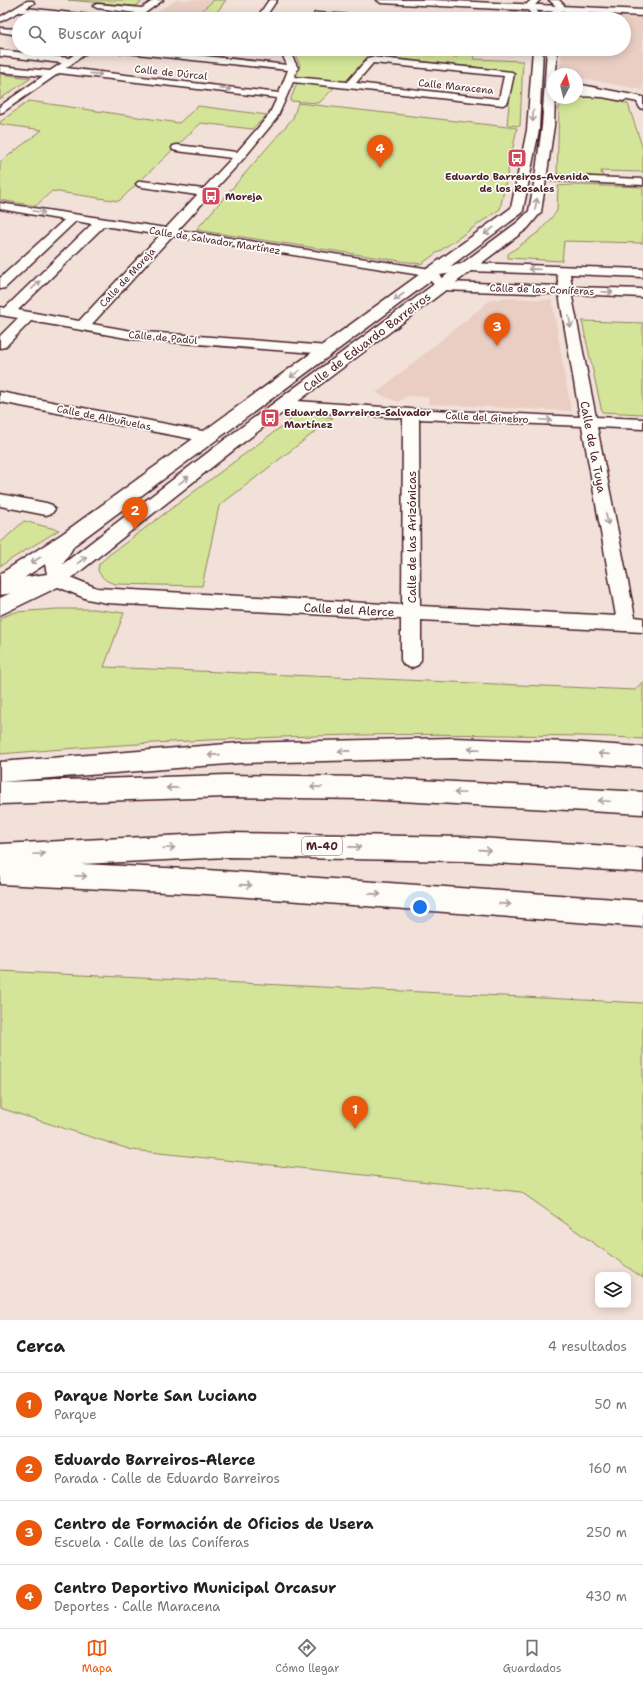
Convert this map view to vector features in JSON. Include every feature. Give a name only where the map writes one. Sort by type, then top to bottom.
[{"type":"main road","points":[[381,0],[534,8]]},
{"type":"main road","points":[[460,0],[534,8]]},
{"type":"main road","points":[[557,9],[643,9]]},
{"type":"main road","points":[[557,9],[622,12]]},
{"type":"main road","points":[[631,12],[643,13]]},
{"type":"main road","name":"Calle de Eduardo Barreiros","points":[[0,608],[57,579],[234,441],[283,405],[436,280],[517,210],[532,130],[537,56]]},
{"type":"main road","name":"Calle de Eduardo Barreiros","points":[[552,56],[552,68]]},
{"type":"main road","points":[[535,77],[547,78]]},
{"type":"main road","points":[[583,84],[642,100]]},
{"type":"main road","points":[[583,88],[642,100]]},
{"type":"main road","name":"Calle de Eduardo Barreiros","points":[[0,584],[69,539],[328,350],[436,280],[468,267],[523,225],[534,212],[553,104]]},
{"type":"main road","points":[[0,772],[240,753],[453,748],[643,756]]},
{"type":"main road","points":[[0,793],[227,786],[364,788],[643,804]]},
{"type":"main road","name":"M-40","points":[[0,856],[227,845],[464,849],[643,860]]},
{"type":"main road","points":[[0,872],[207,882],[643,914]]},
{"type":"street","points":[[15,12],[35,0]]},
{"type":"street","points":[[97,6],[143,11],[159,0]]},
{"type":"street","points":[[265,12],[273,0]]},
{"type":"street","points":[[319,12],[322,5]]},
{"type":"street","points":[[1,17],[12,13]]},
{"type":"street","points":[[1,17],[12,19]]},
{"type":"street","points":[[0,30],[12,31]]},
{"type":"street","points":[[0,53],[12,54]]},
{"type":"street","points":[[26,56],[69,61]]},
{"type":"street","points":[[0,110],[77,56]]},
{"type":"street","points":[[182,56],[293,68]]},
{"type":"street","points":[[287,56],[293,68]]},
{"type":"street","name":"Calle Maracena","points":[[289,79],[349,86],[503,102],[509,74],[371,60],[349,86]]},
{"type":"street","name":"Calle de Moreja","points":[[82,326],[240,156],[274,116],[293,68]]},
{"type":"street","name":"Calle de Dúrcal","points":[[0,69],[54,72],[283,96]]},
{"type":"street","points":[[583,93],[602,94],[623,98],[628,97]]},
{"type":"street","points":[[177,148],[240,156]]},
{"type":"street","points":[[541,178],[643,182]]},
{"type":"street","points":[[142,184],[205,193]]},
{"type":"street","name":"Calle de Salvador Martínez","points":[[1,212],[13,208],[169,232],[436,280]]},
{"type":"street","points":[[0,286],[73,218]]},
{"type":"street","points":[[4,312],[100,222]]},
{"type":"street","points":[[31,257],[29,264],[35,267],[46,267],[59,262]]},
{"type":"street","name":"Calle de las Coníferas","points":[[468,267],[643,273]]},
{"type":"street","name":"Calle de la Tuya","points":[[563,270],[566,291],[565,297],[589,421],[635,625]]},
{"type":"street","name":"Calle de las Coníferas","points":[[436,280],[566,291],[643,293]]},
{"type":"street","name":"Calle de Padul","points":[[4,312],[132,335],[328,350]]},
{"type":"street","points":[[0,344],[28,316]]},
{"type":"street","name":"Calle de Albuñuelas","points":[[0,397],[208,437]]},
{"type":"street","name":"Calle del Ginebro","points":[[283,405],[411,414],[643,424]]},
{"type":"street","name":"Calle de las Arizónicas","points":[[411,414],[411,660]]},
{"type":"street","points":[[0,500],[46,509]]},
{"type":"street","points":[[57,579],[54,564],[69,539]]},
{"type":"street","name":"Calle del Alerce","points":[[0,588],[57,579],[94,594],[107,596],[412,614],[635,625]]},
{"type":"shaded area","points":[[176,0],[214,0],[200,12],[157,12]]},
{"type":"shaded area","points":[[631,17],[643,18],[643,90],[583,78],[583,68],[559,68],[561,56],[631,56]]},
{"type":"shaded area","points":[[493,298],[499,300],[502,298],[552,300],[571,411],[428,404],[428,397],[407,396],[398,402],[376,393]]},
{"type":"green space","points":[[68,0],[145,0],[135,6]]},
{"type":"green space","points":[[214,0],[226,0],[217,12],[200,12]]},
{"type":"green space","points":[[519,11],[522,12],[507,12]]},
{"type":"green space","points":[[296,56],[475,56],[474,59],[523,61],[520,126],[507,125],[512,73],[484,68],[379,57],[366,59],[346,83],[296,77],[300,65]]},
{"type":"green space","points":[[0,74],[31,78],[0,99]]},
{"type":"green space","points":[[297,83],[335,87],[319,103],[290,101]]},
{"type":"green space","points":[[583,96],[608,98],[628,104],[643,149],[643,172],[601,171],[603,177],[557,174],[559,108],[562,104],[583,104]]},
{"type":"green space","points":[[29,101],[179,123],[198,106],[267,115],[252,129],[201,123],[119,201],[52,191],[36,206],[0,200],[0,162],[42,130],[0,124],[0,122]]},
{"type":"green space","points":[[298,103],[517,128],[500,209],[421,264],[196,230],[293,118]]},
{"type":"green space","points":[[558,186],[643,187],[643,243],[564,241],[562,261],[508,258],[508,254],[540,231],[557,211]]},
{"type":"green space","points":[[582,321],[643,323],[643,414],[602,412]]},
{"type":"green space","points":[[301,412],[333,418],[219,506],[202,586],[116,584],[106,580],[102,576],[98,571],[99,564],[109,555]]},
{"type":"green space","points":[[24,521],[59,530],[0,566],[0,543]]},
{"type":"green space","points":[[57,609],[93,609],[124,613],[104,667],[635,690],[643,681],[643,739],[591,736],[441,734],[315,736],[189,741],[0,754],[0,618],[15,612]]},
{"type":"green space","points":[[0,971],[643,1003],[643,1278],[521,1192],[132,1150],[0,1108]]},
{"type":"place","name":"Eduardo Barreiros-Avenida de los Rosales","points":[[517,158]]},
{"type":"place","name":"Centro Deportivo Municipal Orcasur","points":[[380,168]]},
{"type":"place","name":"Moreja","points":[[211,196]]},
{"type":"place","name":"Centro de Formación de Oficios de Usera","points":[[497,346]]},
{"type":"place","name":"Eduardo Barreiros-Salvador Martínez","points":[[270,418]]},
{"type":"place","name":"Eduardo Barreiros-Alerce","points":[[135,530]]},
{"type":"place","name":"Parque Norte San Luciano","points":[[355,1129]]}]
